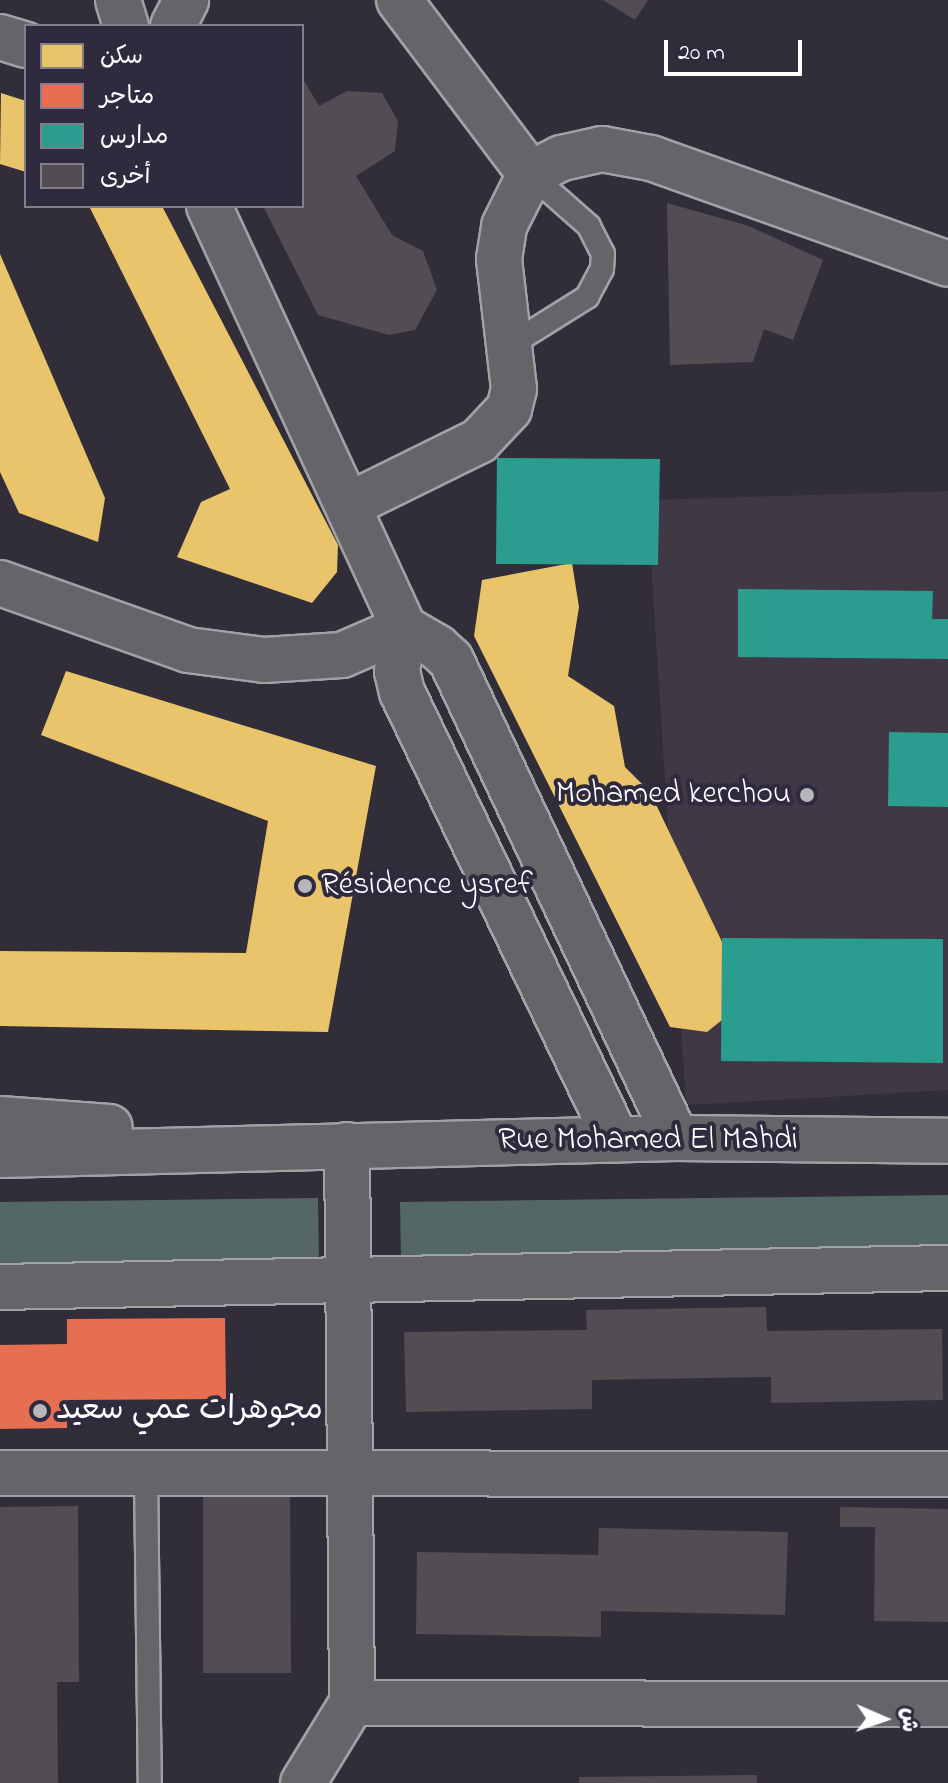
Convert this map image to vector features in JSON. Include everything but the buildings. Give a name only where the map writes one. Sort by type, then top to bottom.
[{"type":"street","points":[[118,0],[125,24]]},
{"type":"street","points":[[174,24],[186,0]]},
{"type":"street","points":[[399,0],[530,174]]},
{"type":"street","points":[[0,37],[24,44]]},
{"type":"street","points":[[351,504],[479,441],[497,427],[514,389],[512,344],[499,259],[504,226],[530,174],[562,158],[602,149],[651,158],[948,264]]},
{"type":"street","points":[[210,208],[351,504],[404,628],[397,671],[402,692],[616,1139]]},
{"type":"street","points":[[0,583],[188,650],[264,660],[342,655],[404,628]]},
{"type":"street","points":[[404,628],[451,660],[676,1138]]},
{"type":"street","points":[[0,1119],[347,1145]]},
{"type":"street","name":"Rue Mohamed El Mahdi","points":[[347,1145],[676,1138],[948,1141]]},
{"type":"street","points":[[0,1155],[347,1145]]},
{"type":"street","points":[[303,1783],[352,1703],[347,1145]]},
{"type":"street","points":[[0,1287],[948,1268]]},
{"type":"street","points":[[0,1473],[948,1474]]},
{"type":"street","points":[[352,1703],[948,1704]]},
{"type":"lane","points":[[512,344],[587,297],[602,269],[603,254],[589,226],[530,174]]},
{"type":"lane","points":[[146,1473],[150,1783]]},
{"type":"shaded area","name":"Mohamed kerchou","points":[[948,491],[948,1090],[686,1105],[647,500]]},
{"type":"shaded area","points":[[948,1195],[948,1254],[401,1261],[400,1202]]},
{"type":"shaded area","points":[[318,1198],[319,1264],[0,1269],[0,1202]]},
{"type":"place","name":"Mohamed kerchou","points":[[807,795]]},
{"type":"place","name":"Résidence ysref","points":[[305,886]]},
{"type":"place","name":"مجوهرات عمي سعيد","points":[[40,1411]]}]
